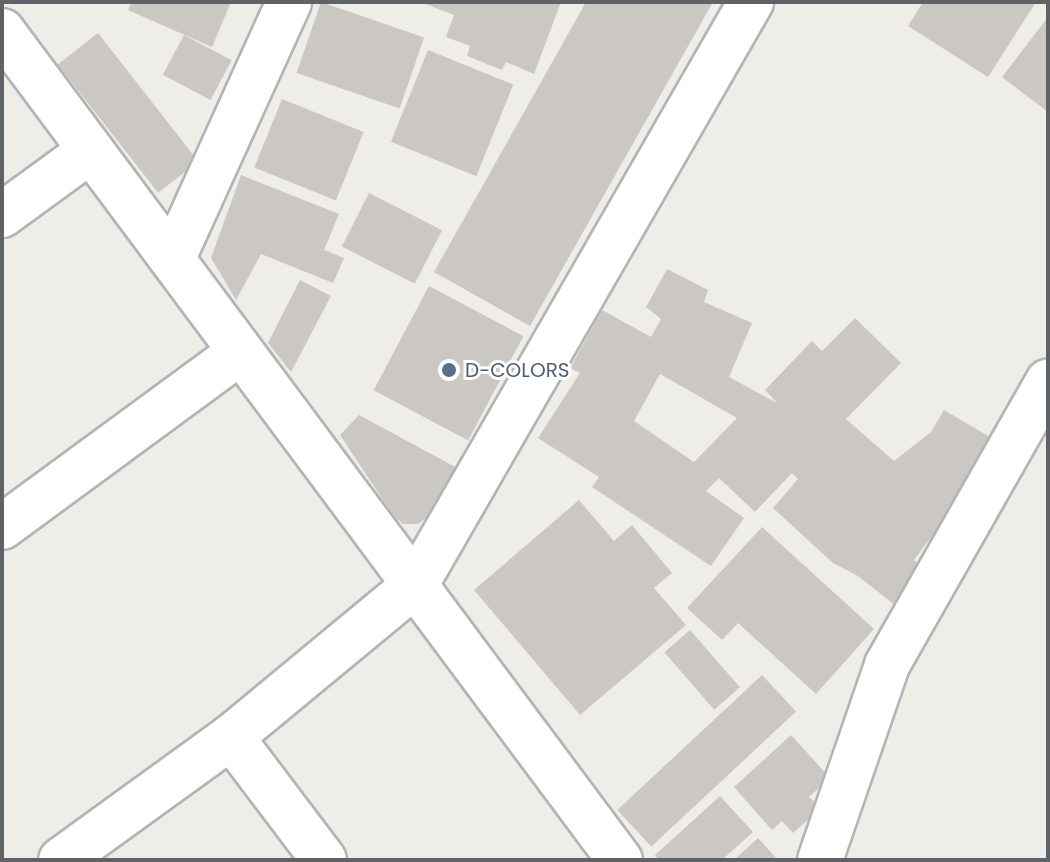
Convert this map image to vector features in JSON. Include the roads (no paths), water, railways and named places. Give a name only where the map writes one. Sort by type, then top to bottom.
[{"type":"street","points":[[173,258],[289,2]]},
{"type":"street","points":[[61,860],[231,737],[416,584],[751,2]]},
{"type":"street","points":[[2,31],[620,860]]},
{"type":"street","points":[[2,215],[91,150]]},
{"type":"street","points":[[2,527],[240,352]]},
{"type":"street","points":[[820,860],[887,665],[1048,382]]},
{"type":"street","points":[[231,737],[324,860]]},
{"type":"place","name":"D-COLORS","points":[[449,370]]}]
